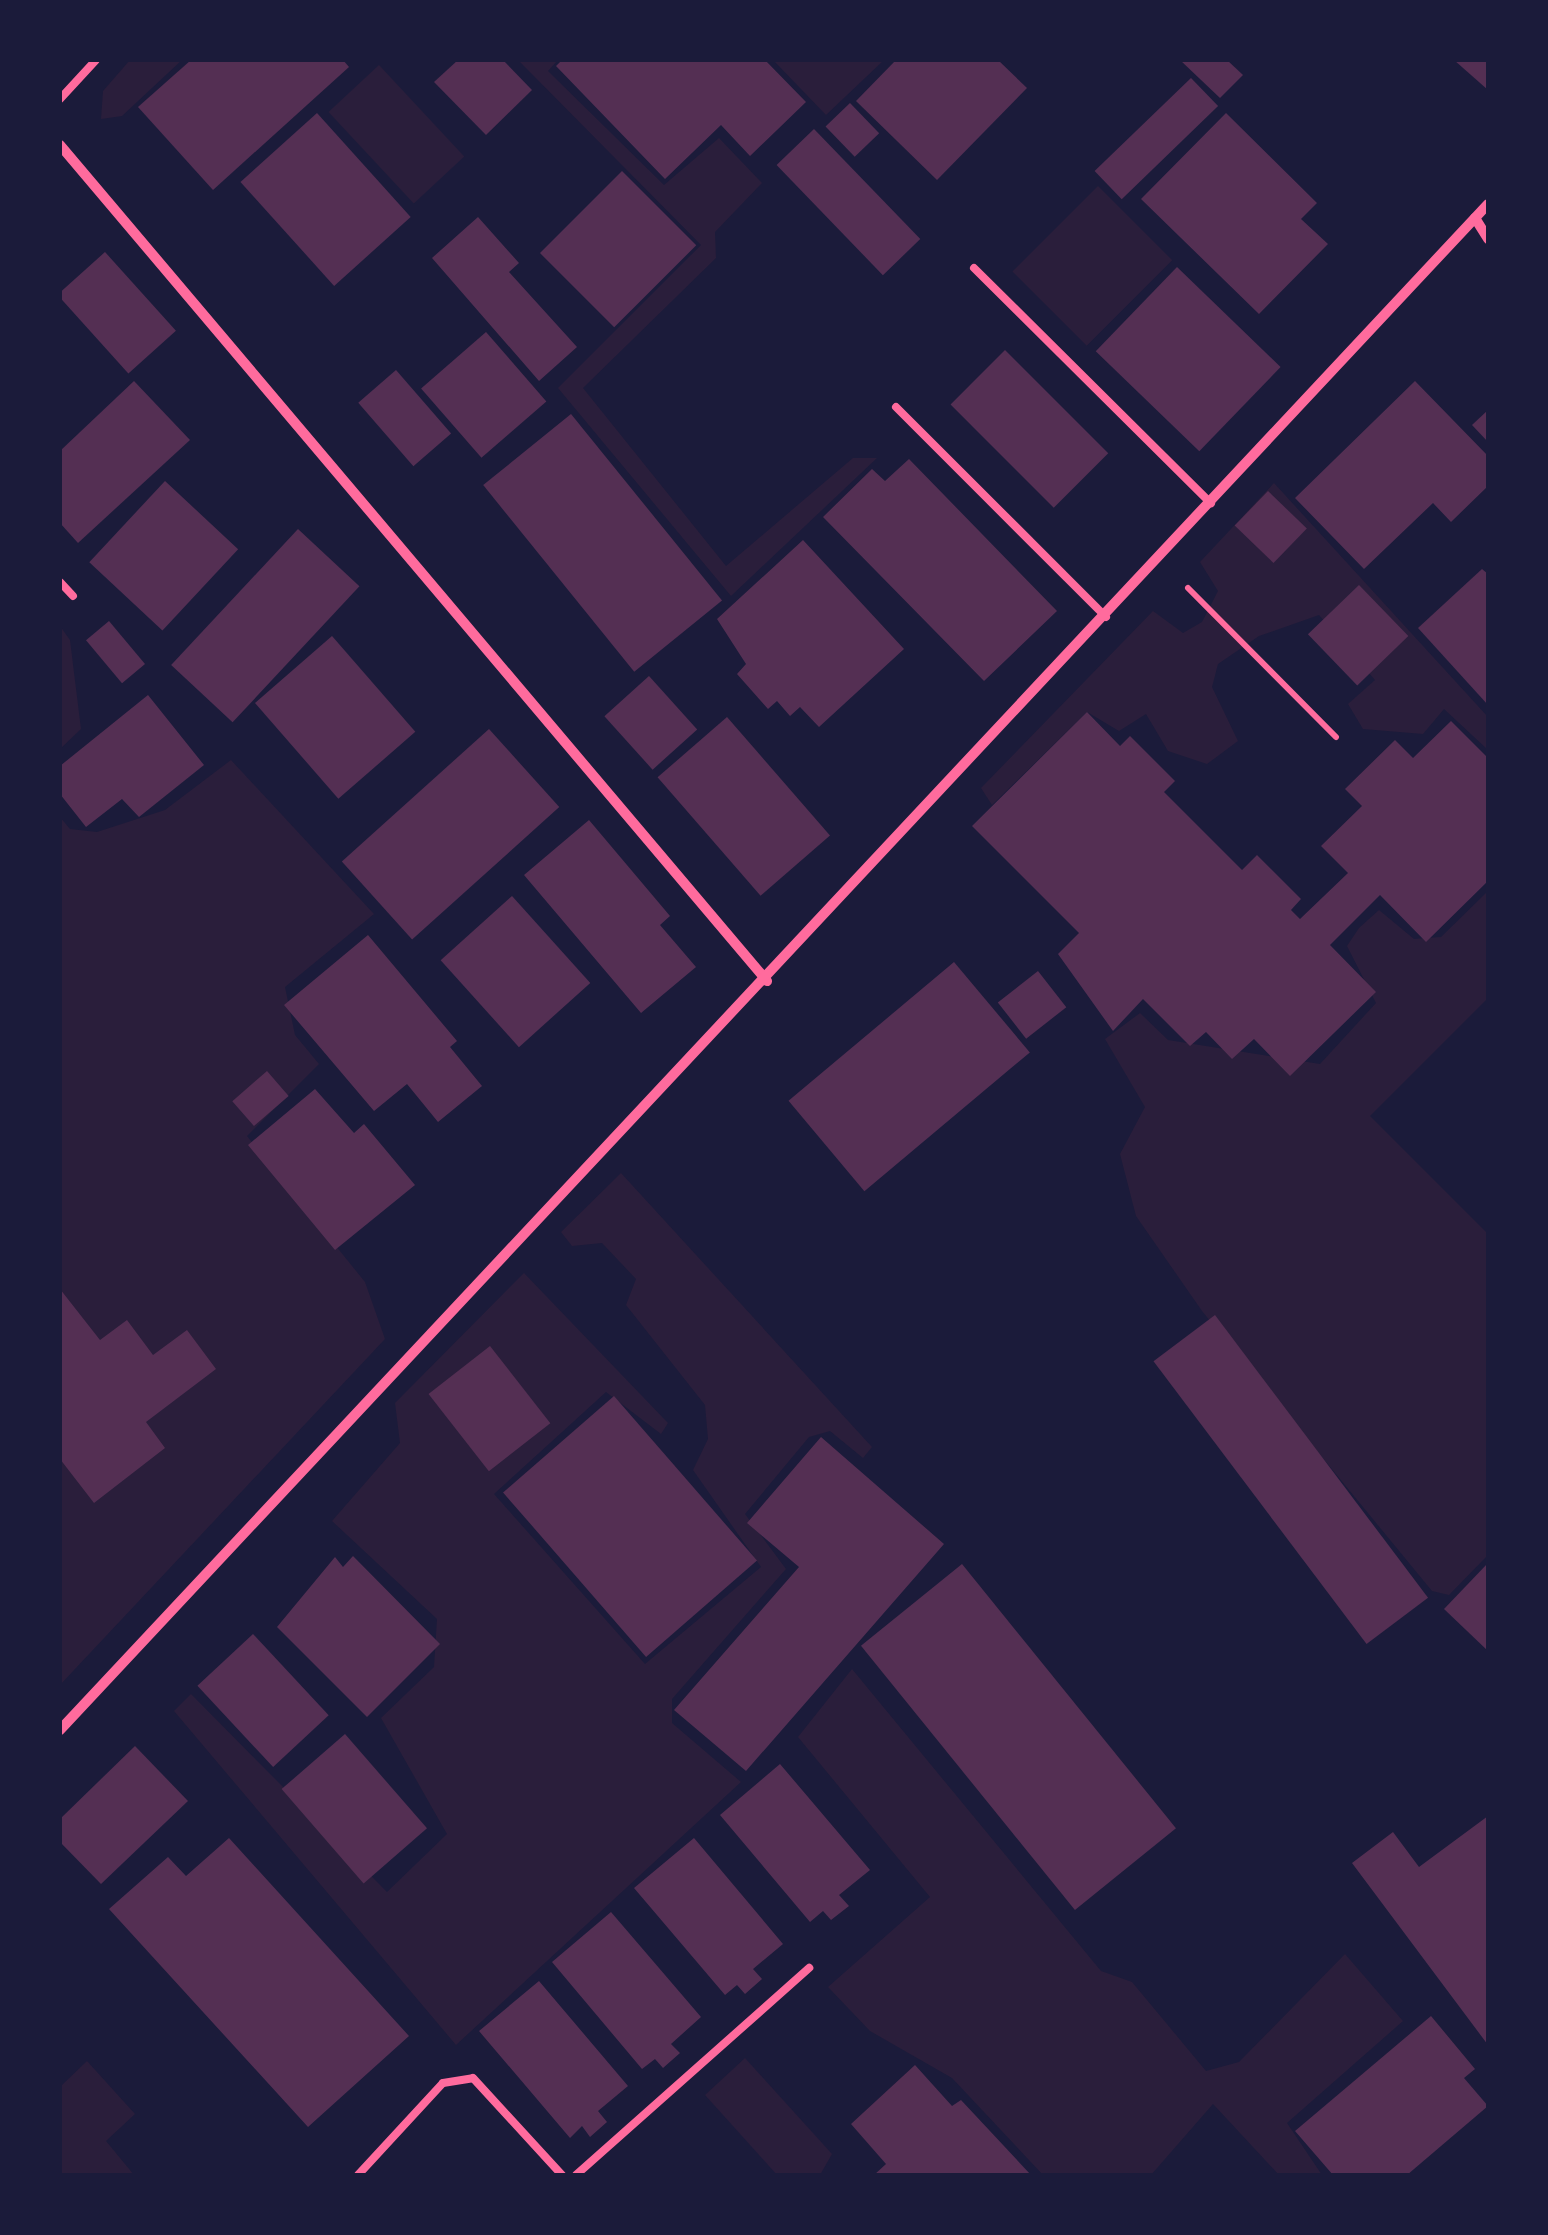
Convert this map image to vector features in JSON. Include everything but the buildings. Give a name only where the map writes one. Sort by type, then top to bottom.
[{"type":"street","points":[[60,145],[767,981]]},
{"type":"street","points":[[60,1730],[767,981],[1488,204]]},
{"type":"street","points":[[1475,218],[1488,239]]},
{"type":"lane","points":[[60,98],[96,60]]},
{"type":"lane","points":[[974,268],[1211,503]]},
{"type":"lane","points":[[896,407],[1106,616]]},
{"type":"lane","points":[[60,582],[73,596]]},
{"type":"lane","points":[[576,2175],[809,1968]]},
{"type":"lane","points":[[358,2175],[444,2083],[473,2078],[562,2175]]},
{"type":"path","points":[[1160,558],[1336,737]]},
{"type":"shaded area","points":[[130,60],[182,60],[122,116],[101,119],[103,91]]},
{"type":"shaded area","points":[[518,60],[558,60],[548,71],[664,185],[719,138],[762,183],[715,232],[716,258],[583,388],[726,566],[853,458],[877,458],[731,596],[558,388],[701,245]]},
{"type":"shaded area","points":[[773,60],[884,60],[826,115]]},
{"type":"shaded area","points":[[379,65],[464,156],[414,203],[329,112]]},
{"type":"shaded area","points":[[1098,186],[1172,260],[1087,346],[1012,272]]},
{"type":"shaded area","points":[[1274,483],[1488,717],[1488,750],[1444,709],[1423,734],[1363,729],[1348,704],[1375,680],[1319,615],[1259,636],[1218,664],[1212,687],[1238,741],[1207,764],[1168,751],[1146,714],[1119,731],[1087,712],[992,805],[981,788],[1153,611],[1183,633],[1202,622],[1218,591],[1200,562]]},
{"type":"shaded area","points":[[60,626],[70,640],[81,729],[60,749]]},
{"type":"shaded area","points":[[231,760],[374,914],[285,987],[295,1035],[319,1064],[247,1136],[365,1282],[385,1339],[60,1685],[60,817],[70,829],[97,832],[165,810]]},
{"type":"shaded area","points":[[1488,891],[1488,998],[1370,1116],[1488,1234],[1488,1555],[1449,1595],[1432,1591],[1202,1311],[1136,1216],[1120,1154],[1145,1107],[1105,1039],[1140,1013],[1168,1040],[1320,1064],[1376,1003],[1347,946],[1359,928],[1379,910],[1414,939],[1441,937]]},
{"type":"shaded area","points":[[621,1173],[872,1447],[863,1458],[830,1431],[809,1437],[745,1514],[786,1569],[672,1699],[672,1723],[741,1782],[456,2045],[174,1711],[191,1694],[387,1892],[447,1834],[381,1718],[434,1667],[437,1619],[332,1521],[400,1443],[395,1403],[524,1273],[668,1423],[661,1434],[606,1392],[494,1494],[645,1664],[761,1567],[693,1470],[708,1439],[705,1405],[626,1305],[636,1279],[602,1243],[572,1246],[561,1232]]},
{"type":"shaded area","points":[[852,1669],[1101,1971],[1132,1982],[1206,2071],[1239,2062],[1345,1954],[1403,2021],[1287,2123],[1322,2175],[1279,2175],[1213,2104],[1151,2175],[1043,2175],[952,2078],[870,2031],[828,1987],[930,1897],[798,1737]]},
{"type":"shaded area","points":[[745,2058],[832,2154],[820,2175],[777,2175],[705,2095]]},
{"type":"shaded area","points":[[87,2061],[135,2114],[106,2141],[134,2175],[60,2175],[60,2087]]}]
